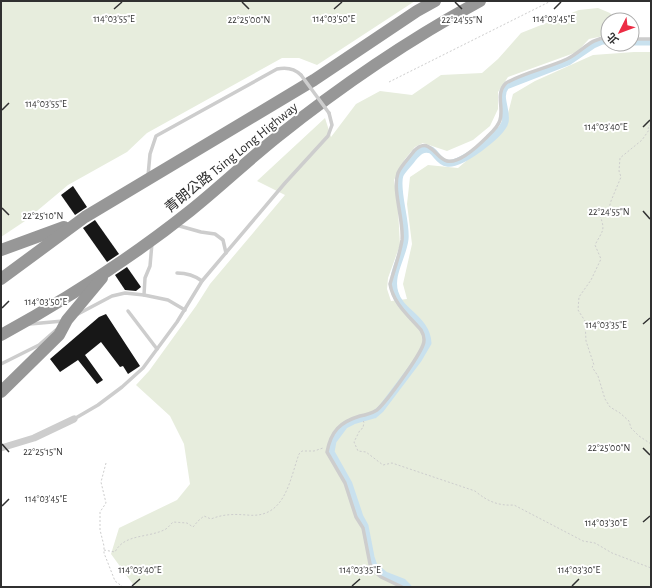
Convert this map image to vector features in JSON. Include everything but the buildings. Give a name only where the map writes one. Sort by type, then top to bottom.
[{"type":"highway","name":"青朗公路 Tsing Long Highway","points":[[1,279],[76,223],[148,178],[314,80],[410,15],[435,1]]},
{"type":"highway","name":"青朗公路 Tsing Long Highway","points":[[1,335],[109,270],[190,211],[277,137],[376,64],[422,34],[480,1]]},
{"type":"highway","points":[[3,250],[76,223]]},
{"type":"highway","points":[[1,392],[59,335],[67,320],[109,270]]},
{"type":"street","points":[[3,446],[22,442],[41,435],[74,419]]},
{"type":"lane","points":[[402,587],[381,577],[376,573],[370,564],[363,528],[356,517],[345,483],[328,452],[331,439],[343,423],[371,413],[380,407],[412,365],[424,344],[424,336],[421,330],[396,302],[391,291],[390,284],[402,240],[402,223],[396,178],[415,150],[422,146],[430,147],[442,159],[447,161],[452,161],[464,156],[486,138],[499,123],[501,112],[500,90],[506,83],[568,59],[594,40],[600,38]]},
{"type":"lane","points":[[640,39],[651,40]]},
{"type":"lane","points":[[74,419],[98,405],[122,387],[143,368],[177,322],[202,281],[284,183],[328,136],[332,125],[329,113],[296,70],[289,68],[277,69],[156,136],[150,154],[148,178]]},
{"type":"lane","points":[[172,224],[201,232],[215,234],[223,240],[226,253]]},
{"type":"lane","points":[[144,295],[145,278],[150,266],[153,238]]},
{"type":"lane","points":[[176,273],[187,273],[202,281]]},
{"type":"lane","points":[[1,364],[39,344],[67,320],[112,296],[125,293],[144,295],[168,300],[185,310]]},
{"type":"lane","points":[[128,311],[157,349]]},
{"type":"lane","points":[[18,326],[67,320]]},
{"type":"path","points":[[389,82],[551,1]]},
{"type":"path","points":[[651,124],[642,140],[620,158],[619,171],[621,177],[619,184],[610,201],[609,208],[600,216],[604,226],[604,231],[595,245],[601,259],[591,280],[579,297],[578,310],[585,321],[587,348],[594,365],[592,367],[598,376],[604,399],[610,407],[620,412],[629,421],[631,428],[639,436],[651,444]]},
{"type":"path","points":[[362,421],[364,422],[363,428],[360,430],[354,442],[358,451],[366,452],[382,465],[392,464],[475,491],[485,499],[503,506],[514,505],[583,541],[595,543],[612,553],[651,568]]},
{"type":"path","points":[[104,550],[107,552],[115,552],[120,544],[125,540],[166,530],[173,522],[187,523],[193,527],[204,516],[211,519],[219,516],[240,514],[264,515],[284,499],[299,454],[302,451],[314,451],[328,448]]},
{"type":"path","points":[[106,463],[102,482],[106,503],[100,512],[100,530],[104,550],[115,581],[123,587]]},
{"type":"green space","points":[[1,1],[415,1],[317,65],[299,58],[282,58],[147,133],[127,152],[68,185],[25,221],[1,237]]},
{"type":"green space","points":[[598,8],[608,12],[600,12],[600,37],[589,39],[577,52],[508,77],[498,92],[498,109],[490,126],[473,140],[447,151],[423,143],[415,147],[405,159],[394,180],[398,209],[400,245],[388,278],[387,289],[391,301],[407,299],[403,284],[412,244],[407,204],[410,177],[428,165],[458,168],[504,129],[513,94],[535,81],[593,55],[651,52],[651,587],[135,587],[111,554],[119,528],[177,500],[190,484],[184,444],[170,416],[136,385],[149,371],[210,284],[285,195],[257,181],[325,118],[331,137],[356,104],[380,91],[412,95],[441,75],[482,73],[498,59],[521,33],[579,10]]},
{"type":"waterway","points":[[408,587],[403,582],[385,575],[374,566],[365,526],[360,517],[349,484],[331,452],[333,441],[345,425],[374,415],[381,409],[418,360],[428,343],[423,328],[402,305],[395,293],[395,273],[405,239],[399,189],[400,175],[415,156],[419,152],[426,149],[431,150],[440,160],[447,163],[453,163],[470,155],[489,141],[505,122],[506,117],[502,95],[506,86],[568,62],[600,42]]},
{"type":"waterway","points":[[640,42],[651,42]]}]
